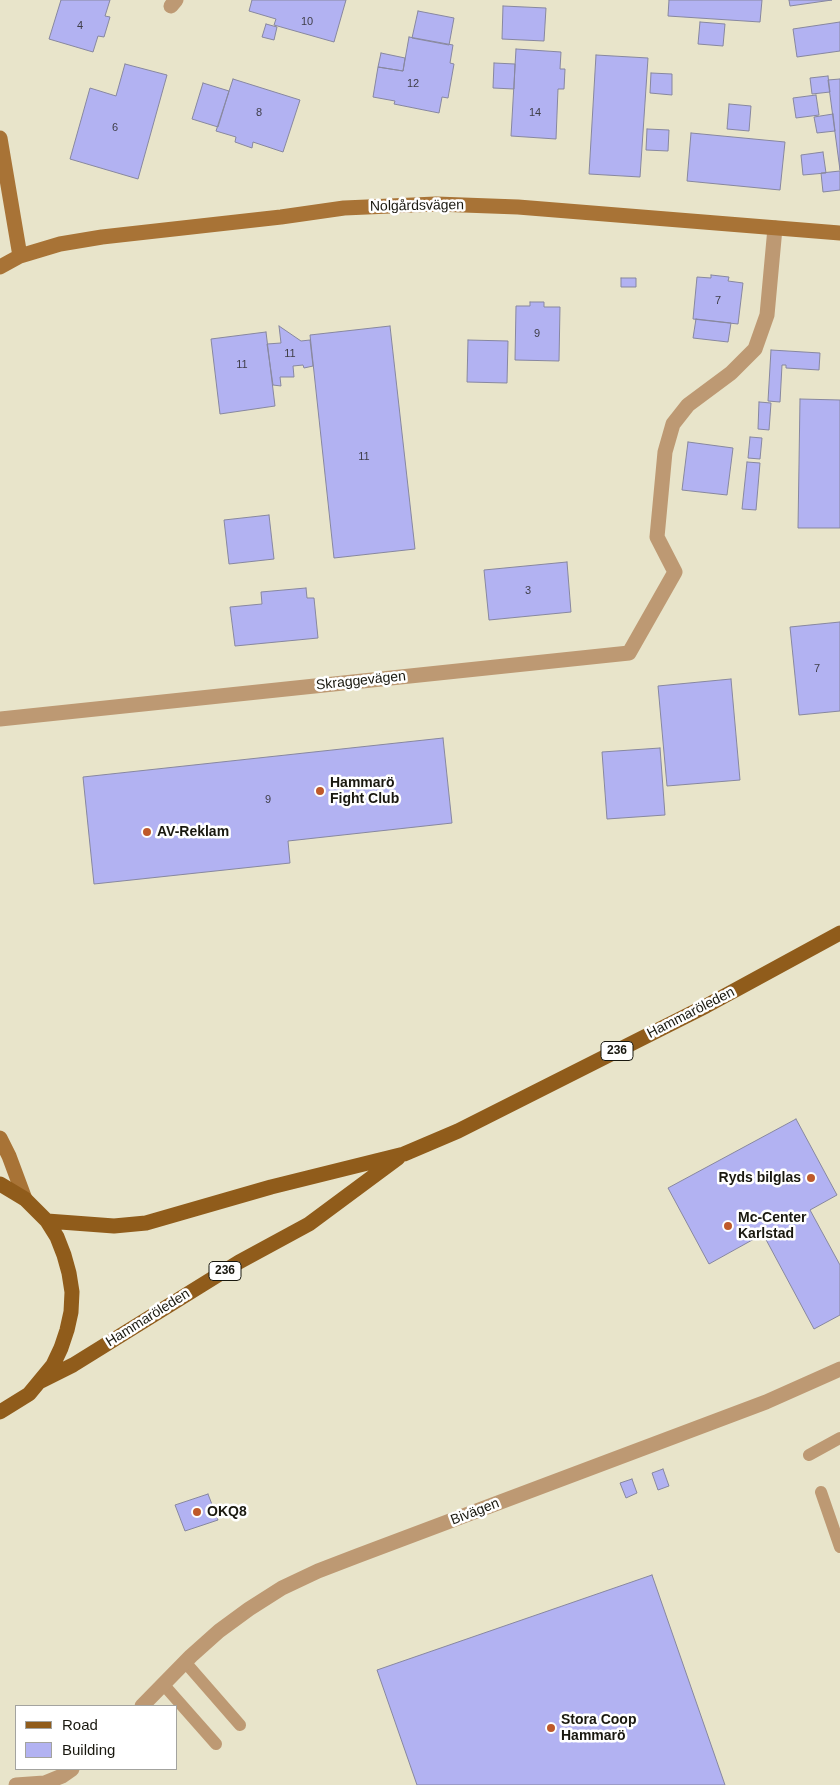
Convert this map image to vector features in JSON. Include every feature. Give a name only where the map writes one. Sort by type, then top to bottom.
[{"type":"main road","name":"Hammaröleden","points":[[47,1221],[114,1226],[146,1223],[271,1187],[404,1154],[458,1131],[706,1006],[840,933]]},
{"type":"main road","name":"Hammaröleden","points":[[41,1381],[72,1365],[238,1262],[309,1224],[404,1154]]},
{"type":"main road","name":"236","points":[[0,1184],[24,1199],[47,1221],[57,1237],[64,1255],[70,1273],[72,1292],[71,1312],[61,1348],[53,1365],[29,1394],[0,1412]]},
{"type":"street","points":[[0,138],[20,256]]},
{"type":"street","name":"Nolgårdsvägen","points":[[0,267],[20,256],[60,244],[102,237],[344,208],[436,204],[518,207],[840,233]]},
{"type":"street","name":"Skraggevägen","points":[[0,719],[629,653],[675,572],[657,537],[665,452],[673,424],[688,405],[731,373],[755,349],[767,315],[775,228]]},
{"type":"street","points":[[0,1138],[9,1156],[24,1199]]},
{"type":"street","name":"Bivägen","points":[[143,1705],[219,1631],[282,1588],[318,1571],[766,1402],[840,1369]]},
{"type":"street","points":[[16,1785],[43,1784],[71,1770]]},
{"type":"lane","points":[[809,1455],[840,1438]]},
{"type":"lane","points":[[821,1492],[840,1547]]},
{"type":"lane","points":[[185,1662],[240,1725]]},
{"type":"lane","points":[[163,1684],[216,1744]]},
{"type":"building","points":[[61,0],[110,0],[105,16],[110,17],[104,37],[98,36],[93,52],[49,39]]},
{"type":"building","points":[[252,0],[346,0],[334,42],[274,25],[276,19],[249,11]]},
{"type":"building","points":[[669,0],[762,0],[760,22],[668,16]]},
{"type":"building","points":[[789,0],[832,0],[790,6]]},
{"type":"building","points":[[503,6],[546,8],[544,41],[502,39]]},
{"type":"building","points":[[418,11],[454,18],[449,45],[412,38]]},
{"type":"building","points":[[700,22],[725,24],[723,46],[698,44]]},
{"type":"building","points":[[840,22],[840,51],[797,57],[793,29]]},
{"type":"building","points":[[266,24],[277,27],[274,40],[262,37]]},
{"type":"building","points":[[409,37],[453,45],[450,63],[454,64],[448,98],[442,97],[439,113],[394,104],[395,101],[373,97],[378,67],[403,71]]},
{"type":"building","points":[[516,49],[561,52],[560,69],[565,69],[564,89],[558,89],[556,139],[511,136]]},
{"type":"building","points":[[381,53],[405,58],[403,71],[378,67]]},
{"type":"building","points":[[596,55],[648,58],[640,177],[589,174]]},
{"type":"building","points":[[494,63],[515,64],[514,89],[493,88]]},
{"type":"building","points":[[125,64],[167,75],[138,179],[70,159],[90,88],[116,96]]},
{"type":"building","points":[[651,73],[672,74],[672,95],[650,93]]},
{"type":"building","points":[[828,76],[830,92],[812,94],[810,78]]},
{"type":"building","points":[[233,79],[300,100],[283,152],[253,142],[252,148],[235,142],[236,137],[216,131]]},
{"type":"building","points":[[840,79],[840,170],[828,80]]},
{"type":"building","points":[[203,83],[229,91],[218,127],[192,119]]},
{"type":"building","points":[[816,95],[819,115],[796,118],[793,98]]},
{"type":"building","points":[[729,104],[751,106],[749,131],[727,129]]},
{"type":"building","points":[[833,114],[835,131],[817,133],[814,117]]},
{"type":"building","points":[[647,129],[669,130],[668,151],[646,150]]},
{"type":"building","points":[[691,133],[785,142],[780,190],[687,181]]},
{"type":"building","points":[[823,152],[826,173],[803,175],[801,155]]},
{"type":"building","points":[[840,171],[840,190],[823,192],[821,173]]},
{"type":"building","points":[[711,275],[729,277],[728,281],[743,283],[738,324],[693,319],[697,277],[711,278]]},
{"type":"building","points":[[621,278],[636,278],[636,287],[621,287]]},
{"type":"building","points":[[530,302],[544,302],[544,307],[560,307],[559,361],[515,360],[516,306],[530,306]]},
{"type":"building","points":[[696,319],[731,323],[728,342],[693,338]]},
{"type":"building","points":[[279,326],[301,341],[310,340],[313,366],[304,368],[303,365],[293,366],[294,377],[280,377],[281,386],[273,385],[267,344],[281,343]]},
{"type":"building","points":[[390,326],[415,549],[334,558],[310,335]]},
{"type":"building","points":[[266,332],[275,406],[220,414],[211,339]]},
{"type":"building","points":[[468,340],[508,341],[507,383],[467,382]]},
{"type":"building","points":[[771,350],[820,353],[819,370],[786,368],[786,365],[782,365],[780,402],[768,401]]},
{"type":"building","points":[[800,399],[840,400],[840,528],[798,528]]},
{"type":"building","points":[[759,402],[771,403],[769,430],[758,429]]},
{"type":"building","points":[[750,437],[762,438],[760,459],[748,458]]},
{"type":"building","points":[[688,442],[733,448],[727,495],[682,490]]},
{"type":"building","points":[[747,462],[760,463],[756,510],[742,509]]},
{"type":"building","points":[[269,515],[274,559],[229,564],[224,520]]},
{"type":"building","points":[[567,562],[571,612],[489,620],[484,570]]},
{"type":"building","points":[[306,588],[307,598],[314,598],[318,638],[235,646],[230,607],[262,604],[261,592]]},
{"type":"building","points":[[840,622],[840,711],[799,715],[790,627]]},
{"type":"building","points":[[731,679],[740,780],[667,786],[658,686]]},
{"type":"building","points":[[443,738],[452,823],[288,841],[290,863],[94,884],[83,777]]},
{"type":"building","points":[[660,748],[665,815],[607,819],[602,752]]},
{"type":"building","points":[[796,1119],[837,1195],[810,1210],[840,1265],[840,1315],[814,1329],[763,1234],[709,1264],[668,1188]]},
{"type":"building","points":[[663,1469],[669,1486],[658,1490],[652,1473]]},
{"type":"building","points":[[632,1479],[637,1493],[626,1498],[620,1483]]},
{"type":"building","name":"OKQ8","points":[[208,1494],[218,1520],[185,1531],[175,1505]]},
{"type":"building","name":"Stora Coop Hammarö","points":[[652,1575],[725,1785],[417,1785],[377,1670]]},
{"type":"place","name":"Hammarö Fight Club","points":[[320,791]]},
{"type":"place","name":"AV-Reklam","points":[[147,832]]},
{"type":"place","name":"Ryds bilglas","points":[[811,1178]]},
{"type":"place","name":"Mc-Center Karlstad","points":[[728,1226]]},
{"type":"place","name":"OKQ8","points":[[197,1512]]},
{"type":"place","name":"Stora Coop Hammarö","points":[[551,1728]]}]
